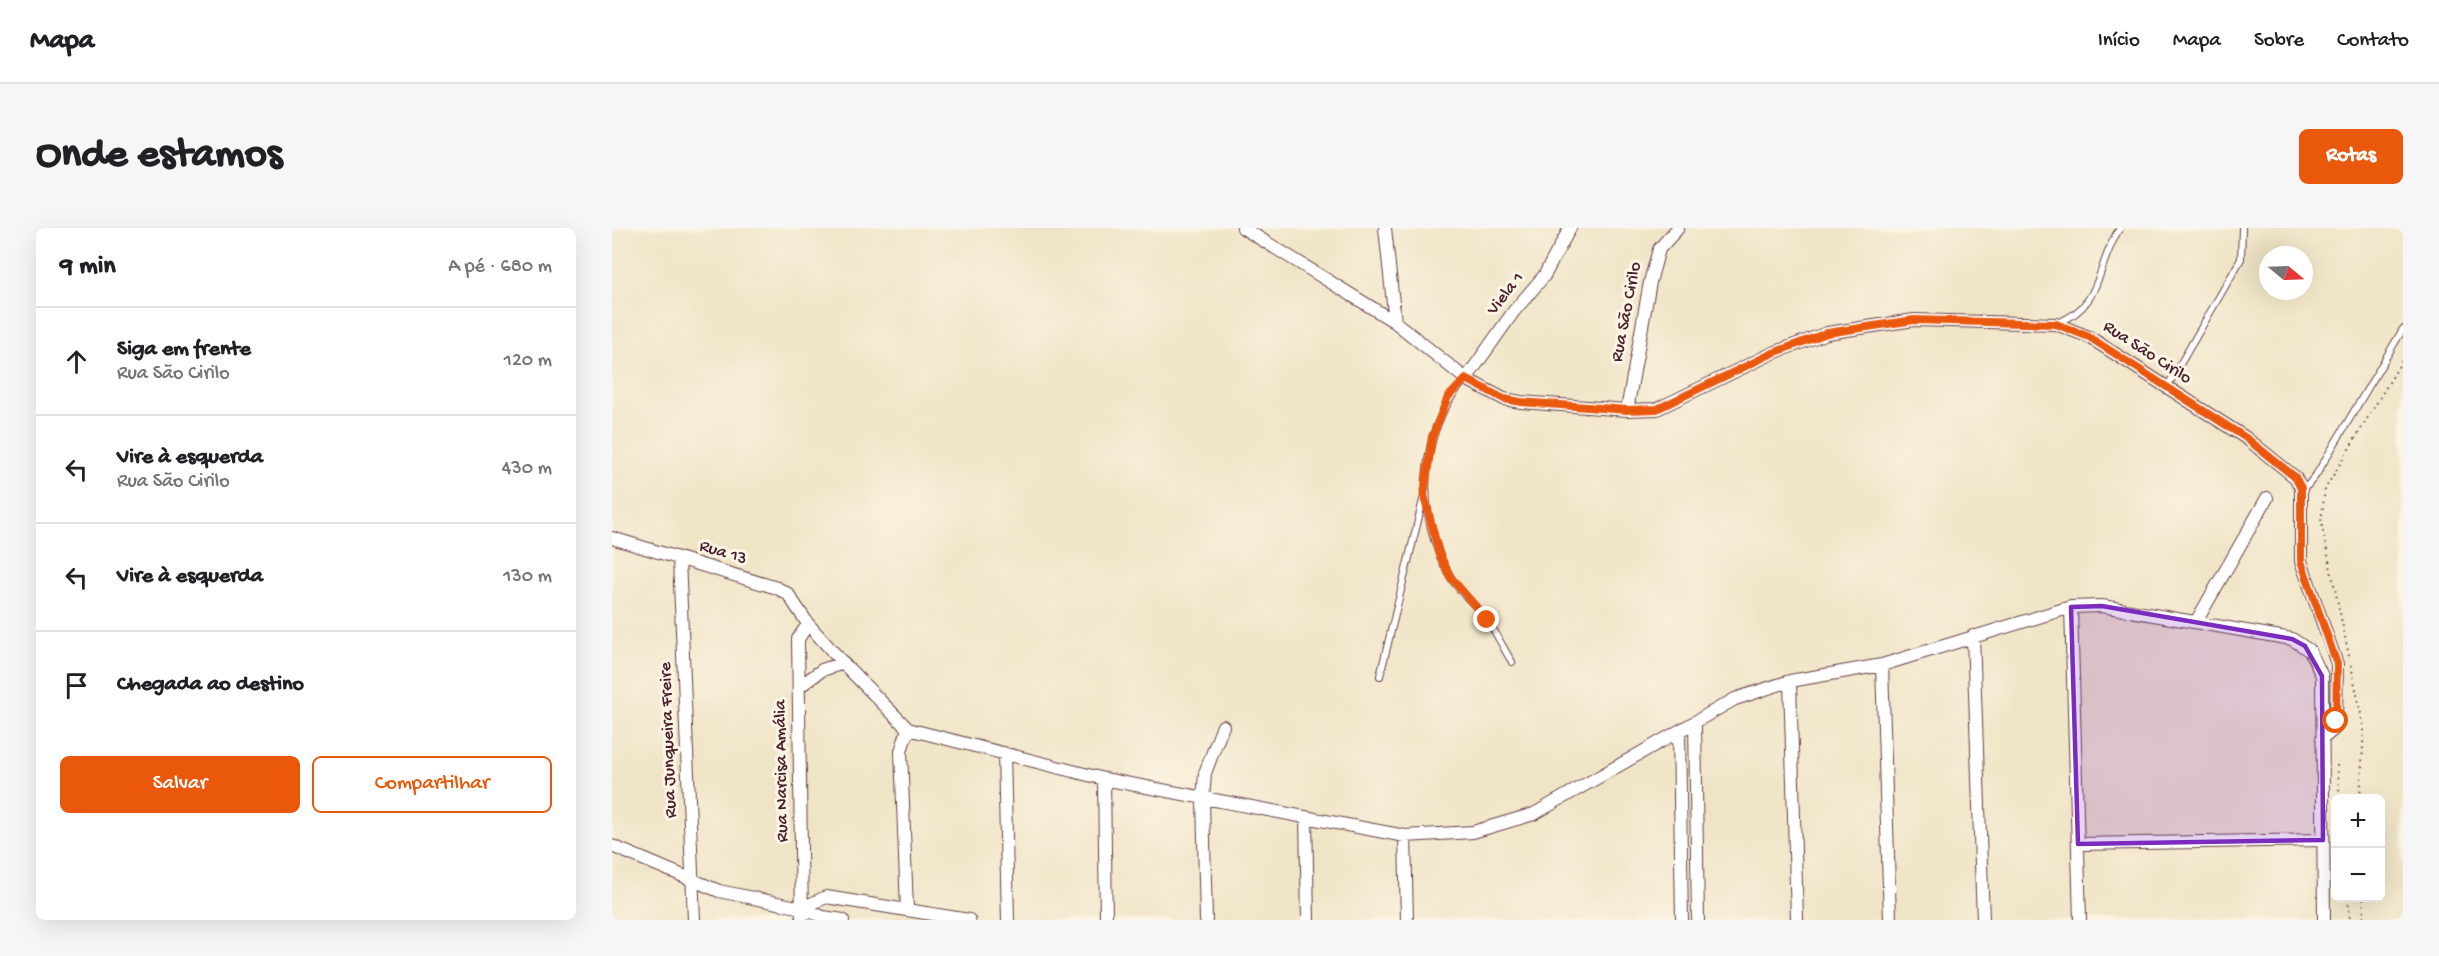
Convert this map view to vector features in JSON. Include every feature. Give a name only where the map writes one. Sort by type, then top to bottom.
[{"type":"street","name":"Rua São Cirilo","points":[[1244,228],[1395,322],[1466,379],[1504,399],[1627,410],[1657,409],[1773,353],[1827,333],[1914,320],[2056,324],[2089,337],[2246,438],[2295,477],[2301,488]]},
{"type":"street","points":[[1385,228],[1395,322]]},
{"type":"street","name":"Viela 1","points":[[1466,379],[1514,311],[1544,276],[1570,228]]},
{"type":"street","name":"Rua São Cirilo","points":[[1627,410],[1659,249],[1678,228]]},
{"type":"street","points":[[2301,488],[2301,561],[2337,664],[2336,721],[2334,729],[2322,739]]},
{"type":"street","points":[[2196,622],[2267,498]]},
{"type":"street","name":"Rua 13","points":[[612,538],[777,588],[788,594],[808,624],[908,729]]},
{"type":"street","name":"Rua Junqueira Freire","points":[[679,558],[694,920]]},
{"type":"street","points":[[2071,606],[2080,920]]},
{"type":"street","points":[[908,910],[901,751],[908,729],[1104,779],[1203,800],[1405,836],[1451,835],[1515,821],[1571,795],[1735,699],[1790,681],[1882,665],[2071,606],[2102,606],[2292,639],[2305,646],[2316,658],[2322,676],[2324,920]]},
{"type":"street","name":"Rua Narcisa Amália","points":[[802,914],[798,639],[808,624]]},
{"type":"street","points":[[1973,636],[1983,920]]},
{"type":"street","points":[[799,687],[822,670],[843,663]]},
{"type":"street","points":[[1882,665],[1890,920]]},
{"type":"street","points":[[1790,681],[1797,920]]},
{"type":"street","points":[[1695,722],[1698,920]]},
{"type":"street","points":[[1206,920],[1203,800],[1205,773],[1223,726]]},
{"type":"street","points":[[1679,731],[1682,920]]},
{"type":"street","points":[[1004,753],[1008,920]]},
{"type":"street","points":[[1104,779],[1106,920]]},
{"type":"street","points":[[1306,817],[1308,920]]},
{"type":"street","points":[[1405,836],[1407,920]]},
{"type":"street","points":[[2078,844],[2323,840]]},
{"type":"street","points":[[612,846],[719,891],[802,914],[843,920]]},
{"type":"street","points":[[802,914],[826,897],[969,920]]},
{"type":"lane","points":[[2056,324],[2073,317],[2094,294],[2120,228]]},
{"type":"lane","points":[[2167,387],[2241,259],[2242,228]]},
{"type":"lane","points":[[2301,488],[2308,485],[2316,475],[2403,329]]},
{"type":"lane","points":[[1380,676],[1424,495],[1432,437],[1448,397],[1466,379]]},
{"type":"lane","points":[[1424,495],[1439,554],[1451,578],[1487,620],[1512,662]]},
{"type":"path","points":[[2360,794],[2364,729],[2321,522],[2325,489],[2403,359]]},
{"type":"path","points":[[2348,902],[2350,920]]},
{"type":"path","points":[[2363,902],[2364,920]]},
{"type":"highlighted area","points":[[2102,606],[2292,639],[2305,646],[2322,676],[2323,840],[2078,844],[2071,607]]},
{"type":"route","points":[[1487,620],[1451,578],[1439,554],[1424,495],[1432,437],[1448,397],[1466,379],[1504,399],[1521,402],[1627,410],[1657,409],[1773,353],[1827,333],[1914,320],[2056,324],[2089,337],[2246,438],[2295,477],[2301,488],[2301,561],[2337,664],[2336,721]]}]
